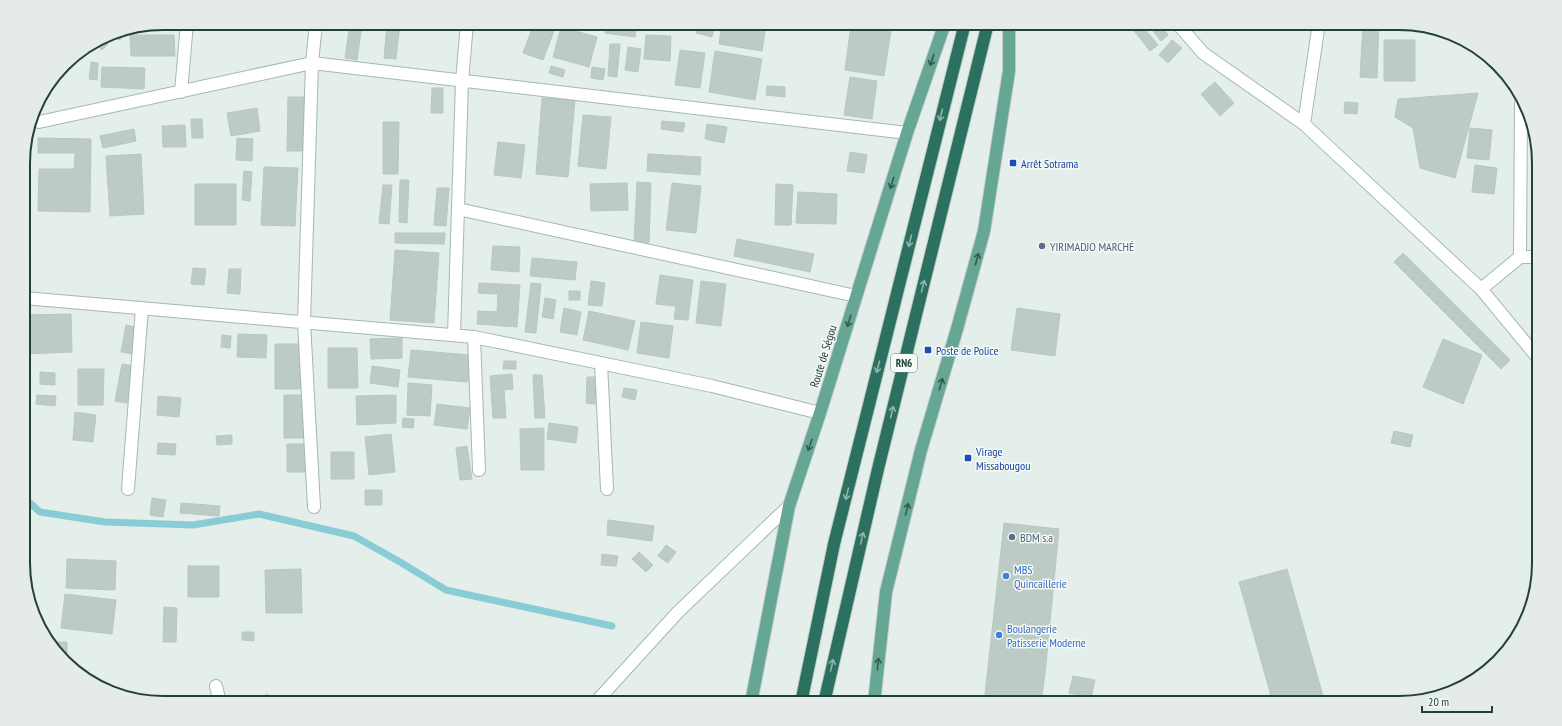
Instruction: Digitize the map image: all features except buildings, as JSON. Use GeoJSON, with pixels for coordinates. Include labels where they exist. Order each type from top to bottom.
{"type":"FeatureCollection","features":[{"type":"Feature","properties":{"kind":"highway","name":"RN6"},"geometry":{"type":"LineString","coordinates":[[802,696],[834,544],[962,30]]}},
{"type":"Feature","properties":{"kind":"highway","name":"RN6"},"geometry":{"type":"LineString","coordinates":[[826,696],[878,469],[986,30]]}},
{"type":"Feature","properties":{"kind":"main road","name":"Route de Ségou"},"geometry":{"type":"LineString","coordinates":[[752,696],[789,506],[820,413],[907,133],[942,30]]}},
{"type":"Feature","properties":{"kind":"main road"},"geometry":{"type":"LineString","coordinates":[[875,696],[886,592],[921,450],[984,231],[1009,71],[1009,30]]}},
{"type":"Feature","properties":{"kind":"street"},"geometry":{"type":"LineString","coordinates":[[181,92],[186,30]]}},
{"type":"Feature","properties":{"kind":"street"},"geometry":{"type":"LineString","coordinates":[[314,507],[304,322],[312,63],[315,30]]}},
{"type":"Feature","properties":{"kind":"street"},"geometry":{"type":"LineString","coordinates":[[454,335],[462,80],[466,30]]}},
{"type":"Feature","properties":{"kind":"street"},"geometry":{"type":"LineString","coordinates":[[1183,30],[1203,53],[1304,124],[1481,289],[1532,351]]}},
{"type":"Feature","properties":{"kind":"street"},"geometry":{"type":"LineString","coordinates":[[1304,124],[1318,30]]}},
{"type":"Feature","properties":{"kind":"street"},"geometry":{"type":"LineString","coordinates":[[39,122],[312,63],[907,133]]}},
{"type":"Feature","properties":{"kind":"street"},"geometry":{"type":"LineString","coordinates":[[1520,257],[1521,110]]}},
{"type":"Feature","properties":{"kind":"street"},"geometry":{"type":"LineString","coordinates":[[458,208],[856,296]]}},
{"type":"Feature","properties":{"kind":"street"},"geometry":{"type":"LineString","coordinates":[[1481,289],[1520,257],[1532,257]]}},
{"type":"Feature","properties":{"kind":"street"},"geometry":{"type":"LineString","coordinates":[[30,299],[474,337],[712,386],[820,413]]}},
{"type":"Feature","properties":{"kind":"street"},"geometry":{"type":"LineString","coordinates":[[128,489],[142,308]]}},
{"type":"Feature","properties":{"kind":"street"},"geometry":{"type":"LineString","coordinates":[[474,337],[479,470]]}},
{"type":"Feature","properties":{"kind":"street"},"geometry":{"type":"LineString","coordinates":[[601,363],[607,489]]}},
{"type":"Feature","properties":{"kind":"street"},"geometry":{"type":"LineString","coordinates":[[601,696],[678,612],[789,506]]}},
{"type":"Feature","properties":{"kind":"street"},"geometry":{"type":"LineString","coordinates":[[216,686],[218,696]]}},
{"type":"Feature","properties":{"kind":"waterway"},"geometry":{"type":"LineString","coordinates":[[30,503],[40,512],[105,522],[193,525],[259,514],[354,536],[446,590],[612,626]]}},
{"type":"Feature","properties":{"kind":"place","name":"Arrêt Sotrama"},"geometry":{"type":"Point","coordinates":[1013,163]}},
{"type":"Feature","properties":{"kind":"place","name":"YIRIMADJO MARCHÉ"},"geometry":{"type":"Point","coordinates":[1042,246]}},
{"type":"Feature","properties":{"kind":"place","name":"Poste de Police"},"geometry":{"type":"Point","coordinates":[928,350]}},
{"type":"Feature","properties":{"kind":"place","name":"Virage Missabougou"},"geometry":{"type":"Point","coordinates":[968,458]}},
{"type":"Feature","properties":{"kind":"place","name":"BDM s.a"},"geometry":{"type":"Point","coordinates":[1012,537]}},
{"type":"Feature","properties":{"kind":"place","name":"MBS Quincaillerie"},"geometry":{"type":"Point","coordinates":[1006,576]}},
{"type":"Feature","properties":{"kind":"place","name":"Boulangerie Patisserie Moderne"},"geometry":{"type":"Point","coordinates":[999,635]}}]}
